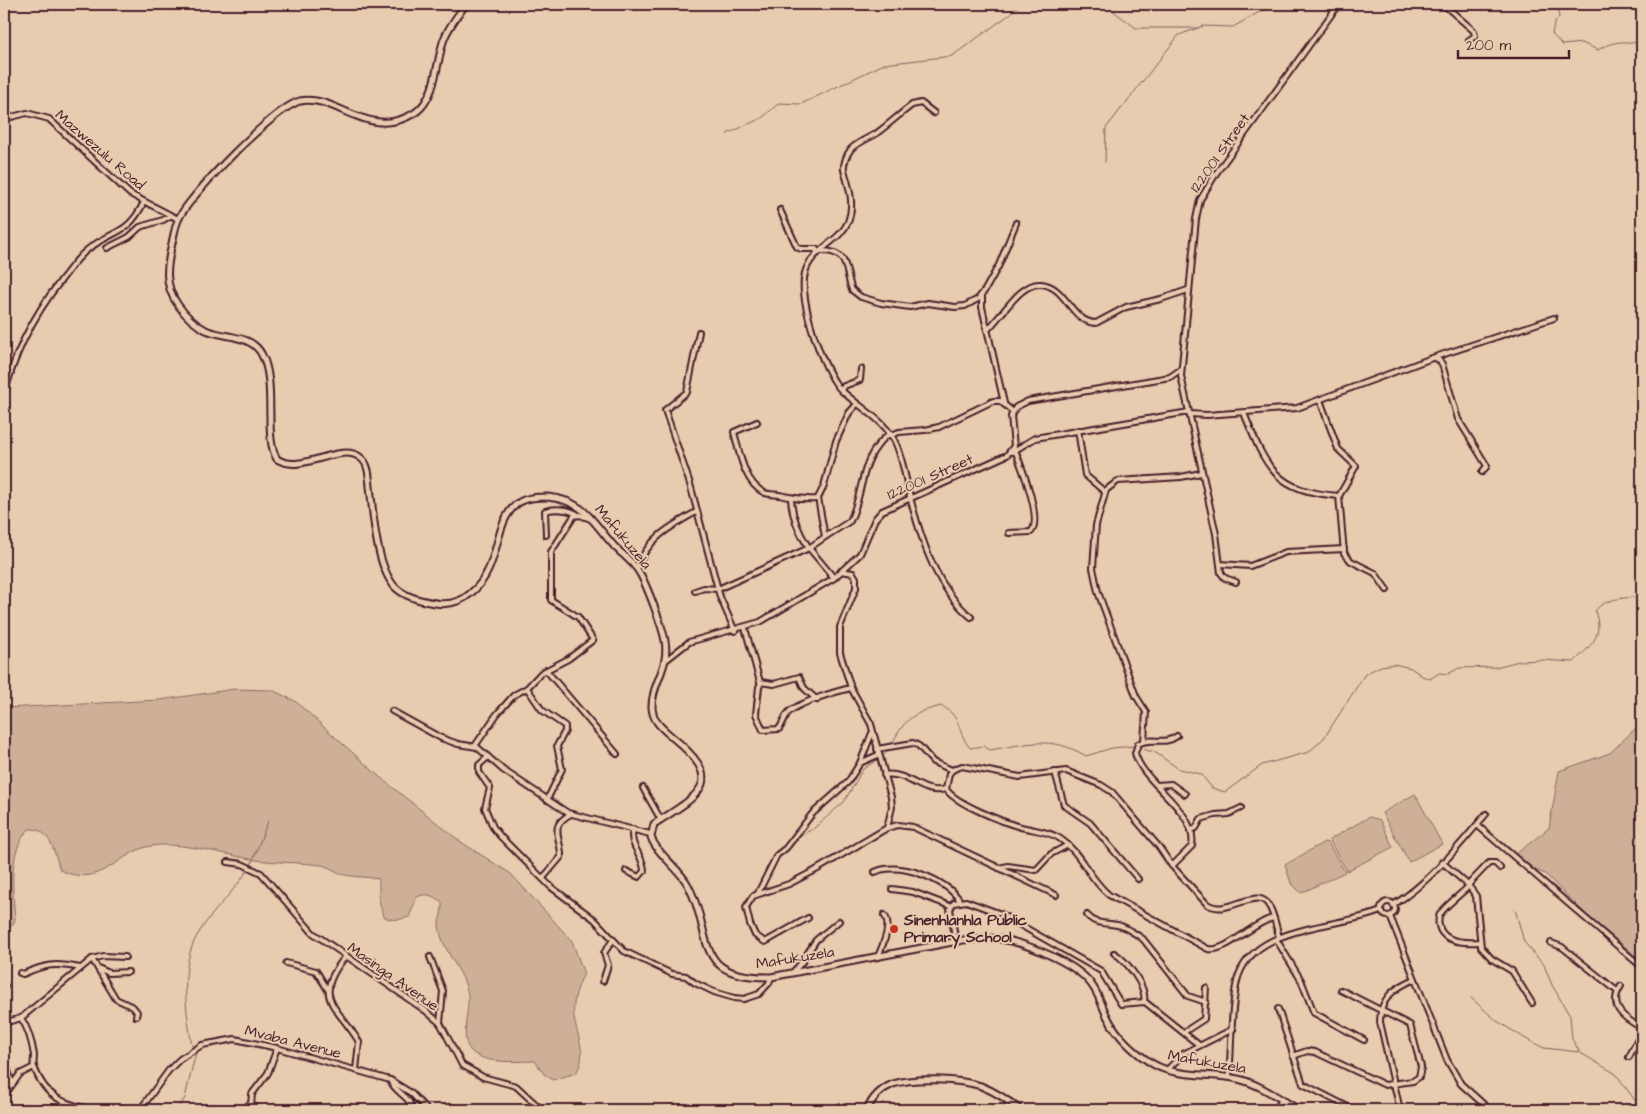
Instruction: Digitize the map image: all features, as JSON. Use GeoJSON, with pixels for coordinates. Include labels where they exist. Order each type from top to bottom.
{"type":"FeatureCollection","features":[{"type":"Feature","properties":{"kind":"main road"},"geometry":{"type":"LineString","coordinates":[[178,219],[193,199],[246,142],[266,122],[292,104],[305,100],[318,101],[366,120],[377,122],[400,119],[416,112],[430,92],[447,33],[466,4]]}},
{"type":"Feature","properties":{"kind":"main road","name":"Mafukuzela"},"geometry":{"type":"LineString","coordinates":[[178,219],[166,269],[167,281],[172,296],[188,316],[201,328],[215,334],[244,339],[260,350],[268,375],[272,444],[277,458],[289,464],[345,454],[355,455],[363,459],[367,467],[373,515],[386,570],[395,586],[402,592],[435,603],[452,603],[466,598],[476,590],[490,571],[506,520],[513,508],[525,499],[542,497],[565,501],[581,508],[637,568],[664,635],[666,660],[652,702],[654,717],[662,728],[697,761],[702,768],[705,780],[703,787],[692,798],[654,824],[650,834],[655,844],[688,884],[706,946],[714,959],[723,968],[736,975],[771,977],[956,942],[976,939],[1006,940],[1031,948],[1073,968],[1092,984],[1113,1027],[1147,1060],[1167,1070],[1229,1077],[1253,1083],[1299,1110]]}},
{"type":"Feature","properties":{"kind":"main road"},"geometry":{"type":"LineString","coordinates":[[867,1110],[874,1097],[893,1084],[951,1081],[972,1083],[992,1090],[1020,1110]]}},
{"type":"Feature","properties":{"kind":"street","name":"122001 Street"},"geometry":{"type":"LineString","coordinates":[[1236,582],[1225,578],[1220,564],[1180,370],[1194,235],[1200,200],[1339,4]]}},
{"type":"Feature","properties":{"kind":"street"},"geometry":{"type":"LineString","coordinates":[[1443,4],[1474,31],[1476,36],[1469,40]]}},
{"type":"Feature","properties":{"kind":"street"},"geometry":{"type":"LineString","coordinates":[[934,113],[921,103],[912,104],[878,132],[853,147],[844,165],[850,190],[851,214],[842,232],[818,252],[805,272],[804,290],[822,361],[827,372],[842,390],[891,434],[908,482],[910,499],[942,584],[957,604],[971,616]]}},
{"type":"Feature","properties":{"kind":"street","name":"Mazwezulu Road"},"geometry":{"type":"LineString","coordinates":[[4,119],[28,113],[49,119],[119,185],[144,202],[178,219]]}},
{"type":"Feature","properties":{"kind":"street"},"geometry":{"type":"LineString","coordinates":[[4,398],[16,354],[38,313],[50,296],[83,253],[131,224],[144,202]]}},
{"type":"Feature","properties":{"kind":"street"},"geometry":{"type":"LineString","coordinates":[[780,210],[797,246],[801,249],[816,249],[818,252],[832,252],[840,256],[847,267],[852,290],[869,300],[908,307],[928,303],[961,307],[982,296]]}},
{"type":"Feature","properties":{"kind":"street"},"geometry":{"type":"LineString","coordinates":[[107,248],[128,237],[140,227],[170,216]]}},
{"type":"Feature","properties":{"kind":"street"},"geometry":{"type":"LineString","coordinates":[[1004,403],[982,307],[982,296],[999,266],[1016,223]]}},
{"type":"Feature","properties":{"kind":"street"},"geometry":{"type":"LineString","coordinates":[[987,330],[998,320],[1022,291],[1034,284],[1046,285],[1057,290],[1074,312],[1092,323],[1100,322],[1126,307],[1161,300],[1188,290]]}},
{"type":"Feature","properties":{"kind":"street","name":"122001 Street"},"geometry":{"type":"LineString","coordinates":[[666,660],[689,642],[735,631],[764,620],[834,578],[865,547],[878,515],[1010,453],[1035,438],[1189,413],[1244,413],[1292,409],[1432,358],[1554,318]]}},
{"type":"Feature","properties":{"kind":"street"},"geometry":{"type":"LineString","coordinates":[[699,332],[687,392],[665,410],[688,476],[696,512],[718,588],[735,631]]}},
{"type":"Feature","properties":{"kind":"street"},"geometry":{"type":"LineString","coordinates":[[1432,358],[1438,359],[1442,364],[1458,419],[1487,466],[1482,472]]}},
{"type":"Feature","properties":{"kind":"street"},"geometry":{"type":"LineString","coordinates":[[842,390],[844,386],[860,380],[861,369]]}},
{"type":"Feature","properties":{"kind":"street"},"geometry":{"type":"LineString","coordinates":[[1010,453],[1014,441],[1011,419],[1012,411],[1020,404],[1028,401],[1167,378],[1180,370]]}},
{"type":"Feature","properties":{"kind":"street"},"geometry":{"type":"LineString","coordinates":[[695,591],[704,588],[718,588],[809,548],[850,521],[868,458],[876,445],[891,434],[929,430],[998,400],[1012,411]]}},
{"type":"Feature","properties":{"kind":"street"},"geometry":{"type":"LineString","coordinates":[[1320,400],[1338,450],[1356,466],[1339,496],[1344,553],[1351,561],[1375,573],[1387,590]]}},
{"type":"Feature","properties":{"kind":"street"},"geometry":{"type":"LineString","coordinates":[[826,537],[818,499],[824,486],[836,441],[850,413],[857,404]]}},
{"type":"Feature","properties":{"kind":"street"},"geometry":{"type":"LineString","coordinates":[[1244,413],[1265,460],[1277,476],[1302,490],[1339,496]]}},
{"type":"Feature","properties":{"kind":"street"},"geometry":{"type":"LineString","coordinates":[[757,422],[734,432],[746,472],[763,492],[792,499],[818,499]]}},
{"type":"Feature","properties":{"kind":"street"},"geometry":{"type":"LineString","coordinates":[[1078,430],[1085,475],[1106,492]]}},
{"type":"Feature","properties":{"kind":"street"},"geometry":{"type":"LineString","coordinates":[[1009,533],[1031,532],[1035,524],[1032,502],[1016,450]]}},
{"type":"Feature","properties":{"kind":"street"},"geometry":{"type":"LineString","coordinates":[[1144,741],[1146,712],[1136,696],[1098,592],[1093,568],[1096,525],[1106,492],[1118,480],[1181,477],[1201,473]]}},
{"type":"Feature","properties":{"kind":"street"},"geometry":{"type":"LineString","coordinates":[[792,499],[796,524],[809,548],[834,578]]}},
{"type":"Feature","properties":{"kind":"street"},"geometry":{"type":"LineString","coordinates":[[546,535],[545,511],[571,511],[593,520]]}},
{"type":"Feature","properties":{"kind":"street"},"geometry":{"type":"LineString","coordinates":[[637,568],[652,541],[665,530],[696,512]]}},
{"type":"Feature","properties":{"kind":"street"},"geometry":{"type":"LineString","coordinates":[[475,746],[507,703],[546,670],[568,659],[593,640],[578,617],[551,600],[550,597],[551,552],[577,514]]}},
{"type":"Feature","properties":{"kind":"street"},"geometry":{"type":"LineString","coordinates":[[1220,564],[1250,566],[1286,552],[1344,549]]}},
{"type":"Feature","properties":{"kind":"street"},"geometry":{"type":"LineString","coordinates":[[841,571],[853,573],[856,578],[856,588],[843,617],[839,636],[840,653],[851,688],[868,719],[892,803],[887,828]]}},
{"type":"Feature","properties":{"kind":"street"},"geometry":{"type":"LineString","coordinates":[[4,623],[4,634]]}},
{"type":"Feature","properties":{"kind":"street"},"geometry":{"type":"LineString","coordinates":[[745,628],[762,683],[759,688],[756,714],[763,730],[779,729],[787,714],[795,707],[817,700],[832,692],[851,688]]}},
{"type":"Feature","properties":{"kind":"street"},"geometry":{"type":"LineString","coordinates":[[546,670],[617,754]]}},
{"type":"Feature","properties":{"kind":"street"},"geometry":{"type":"LineString","coordinates":[[762,683],[780,683],[799,677],[804,688],[817,700]]}},
{"type":"Feature","properties":{"kind":"street"},"geometry":{"type":"LineString","coordinates":[[527,688],[542,710],[563,722],[565,726],[565,731],[557,746],[562,765],[561,774],[546,800]]}},
{"type":"Feature","properties":{"kind":"street"},"geometry":{"type":"LineString","coordinates":[[392,711],[441,738],[458,744],[475,746],[546,800],[571,814],[650,834]]}},
{"type":"Feature","properties":{"kind":"street"},"geometry":{"type":"LineString","coordinates":[[808,918],[770,940],[761,941],[752,931],[746,907],[749,901],[758,893],[777,854],[786,848],[812,814],[842,790],[860,764],[872,732]]}},
{"type":"Feature","properties":{"kind":"street"},"geometry":{"type":"LineString","coordinates":[[1172,866],[1192,846],[1190,831],[1182,814],[1137,759],[1136,747],[1144,741],[1166,742],[1177,736]]}},
{"type":"Feature","properties":{"kind":"street"},"geometry":{"type":"LineString","coordinates":[[877,749],[912,743],[919,746],[933,762],[952,770]]}},
{"type":"Feature","properties":{"kind":"street"},"geometry":{"type":"LineString","coordinates":[[860,764],[878,755]]}},
{"type":"Feature","properties":{"kind":"street"},"geometry":{"type":"LineString","coordinates":[[488,757],[478,769],[490,788],[485,808],[493,827],[551,887],[594,919],[620,948],[672,974],[686,976],[695,983],[722,996],[744,999],[752,997],[765,989],[771,977]]}},
{"type":"Feature","properties":{"kind":"street"},"geometry":{"type":"LineString","coordinates":[[946,789],[947,779],[952,770],[962,766],[1020,777],[1055,772],[1072,773],[1108,788],[1159,847],[1172,866],[1211,906],[1225,908],[1246,900],[1263,900],[1268,905],[1278,938],[1301,980],[1314,1013],[1364,1040]]}},
{"type":"Feature","properties":{"kind":"street"},"geometry":{"type":"LineString","coordinates":[[1055,772],[1064,804],[1090,823],[1138,879]]}},
{"type":"Feature","properties":{"kind":"street"},"geometry":{"type":"LineString","coordinates":[[884,775],[900,774],[931,791],[946,789],[959,800],[1005,821],[1054,836],[1068,845],[1102,890],[1208,949],[1217,949],[1256,924],[1272,918]]}},
{"type":"Feature","properties":{"kind":"street"},"geometry":{"type":"LineString","coordinates":[[1157,785],[1173,785],[1185,794]]}},
{"type":"Feature","properties":{"kind":"street"},"geometry":{"type":"LineString","coordinates":[[643,788],[661,820]]}},
{"type":"Feature","properties":{"kind":"street"},"geometry":{"type":"LineString","coordinates":[[1190,831],[1196,828],[1201,819],[1215,814],[1229,814],[1240,808]]}},
{"type":"Feature","properties":{"kind":"street"},"geometry":{"type":"LineString","coordinates":[[543,878],[561,856],[556,834],[564,818],[571,814]]}},
{"type":"Feature","properties":{"kind":"street"},"geometry":{"type":"LineString","coordinates":[[1381,911],[1384,903],[1394,905],[1407,897],[1486,814]]}},
{"type":"Feature","properties":{"kind":"street"},"geometry":{"type":"LineString","coordinates":[[758,893],[798,880],[887,828],[905,825],[913,827],[1056,895]]}},
{"type":"Feature","properties":{"kind":"street"},"geometry":{"type":"LineString","coordinates":[[1477,825],[1642,967]]}},
{"type":"Feature","properties":{"kind":"street"},"geometry":{"type":"LineString","coordinates":[[626,871],[638,877],[644,871],[643,862],[632,841],[633,829]]}},
{"type":"Feature","properties":{"kind":"street"},"geometry":{"type":"LineString","coordinates":[[999,868],[1008,866],[1036,870],[1051,854],[1068,845]]}},
{"type":"Feature","properties":{"kind":"street","name":"Masinga Avenue"},"geometry":{"type":"LineString","coordinates":[[228,862],[242,864],[262,873],[313,933],[415,1002],[440,1024],[462,1065],[483,1077],[516,1086],[542,1110]]}},
{"type":"Feature","properties":{"kind":"street"},"geometry":{"type":"LineString","coordinates":[[1442,862],[1469,886],[1476,899],[1481,947],[1492,959],[1512,971],[1532,1003]]}},
{"type":"Feature","properties":{"kind":"street"},"geometry":{"type":"LineString","coordinates":[[1480,942],[1462,942],[1445,936],[1440,930],[1438,921],[1440,914],[1469,886],[1489,863],[1495,863],[1500,868]]}},
{"type":"Feature","properties":{"kind":"street"},"geometry":{"type":"LineString","coordinates":[[875,872],[883,868],[905,869],[948,887],[960,901],[1001,914],[1101,971],[1121,1004],[1144,1001],[1199,1045]]}},
{"type":"Feature","properties":{"kind":"street"},"geometry":{"type":"LineString","coordinates":[[892,889],[913,892],[950,906],[960,901]]}},
{"type":"Feature","properties":{"kind":"street"},"geometry":{"type":"LineString","coordinates":[[1390,916],[1395,910],[1394,905]]}},
{"type":"Feature","properties":{"kind":"street"},"geometry":{"type":"LineString","coordinates":[[950,906],[956,942]]}},
{"type":"Feature","properties":{"kind":"street"},"geometry":{"type":"LineString","coordinates":[[1381,911],[1383,915],[1390,916]]}},
{"type":"Feature","properties":{"kind":"street"},"geometry":{"type":"LineString","coordinates":[[1229,1077],[1237,983],[1240,971],[1254,952],[1278,938],[1381,911]]}},
{"type":"Feature","properties":{"kind":"street"},"geometry":{"type":"LineString","coordinates":[[878,957],[887,927],[887,920],[884,915]]}},
{"type":"Feature","properties":{"kind":"street"},"geometry":{"type":"LineString","coordinates":[[1086,915],[1095,922],[1116,925],[1133,932],[1143,939],[1188,996],[1206,1002]]}},
{"type":"Feature","properties":{"kind":"street"},"geometry":{"type":"LineString","coordinates":[[1390,916],[1452,1070],[1470,1094],[1490,1110]]}},
{"type":"Feature","properties":{"kind":"street"},"geometry":{"type":"LineString","coordinates":[[793,972],[816,940],[839,921]]}},
{"type":"Feature","properties":{"kind":"street"},"geometry":{"type":"LineString","coordinates":[[603,981],[608,965],[604,953],[614,940]]}},
{"type":"Feature","properties":{"kind":"street"},"geometry":{"type":"LineString","coordinates":[[1551,943],[1562,947],[1617,991]]}},
{"type":"Feature","properties":{"kind":"street"},"geometry":{"type":"LineString","coordinates":[[1114,953],[1122,958],[1144,991],[1144,1001]]}},
{"type":"Feature","properties":{"kind":"street"},"geometry":{"type":"LineString","coordinates":[[4,1023],[21,1018],[92,959],[103,956],[125,957]]}},
{"type":"Feature","properties":{"kind":"street"},"geometry":{"type":"LineString","coordinates":[[328,990],[334,972],[346,956]]}},
{"type":"Feature","properties":{"kind":"street"},"geometry":{"type":"LineString","coordinates":[[430,957],[443,991],[440,1024]]}},
{"type":"Feature","properties":{"kind":"street"},"geometry":{"type":"LineString","coordinates":[[92,959],[116,999],[133,1007],[136,1016]]}},
{"type":"Feature","properties":{"kind":"street"},"geometry":{"type":"LineString","coordinates":[[286,963],[316,971],[328,990],[331,1004],[359,1042],[356,1070]]}},
{"type":"Feature","properties":{"kind":"street"},"geometry":{"type":"LineString","coordinates":[[20,973],[23,974],[39,966],[49,964],[80,968]]}},
{"type":"Feature","properties":{"kind":"street"},"geometry":{"type":"LineString","coordinates":[[96,967],[110,973],[128,972]]}},
{"type":"Feature","properties":{"kind":"street"},"geometry":{"type":"LineString","coordinates":[[1400,1110],[1380,1022],[1380,1009],[1384,1000],[1393,990],[1415,979]]}},
{"type":"Feature","properties":{"kind":"street"},"geometry":{"type":"LineString","coordinates":[[1620,986],[1617,991],[1616,1002],[1619,1013],[1642,1030],[1629,1057]]}},
{"type":"Feature","properties":{"kind":"street"},"geometry":{"type":"LineString","coordinates":[[1184,1032],[1201,1022],[1206,1002],[1206,988]]}},
{"type":"Feature","properties":{"kind":"street"},"geometry":{"type":"LineString","coordinates":[[1293,1056],[1315,1052],[1380,1083],[1394,1085],[1417,1079],[1421,1067],[1410,1025],[1341,990]]}},
{"type":"Feature","properties":{"kind":"street"},"geometry":{"type":"LineString","coordinates":[[1278,1009],[1303,1084],[1354,1110]]}},
{"type":"Feature","properties":{"kind":"street"},"geometry":{"type":"LineString","coordinates":[[21,1018],[31,1043],[34,1067],[50,1094],[78,1107],[94,1110]]}},
{"type":"Feature","properties":{"kind":"street"},"geometry":{"type":"LineString","coordinates":[[1167,1070],[1177,1057],[1233,1030]]}},
{"type":"Feature","properties":{"kind":"street","name":"Mvaba Avenue"},"geometry":{"type":"LineString","coordinates":[[140,1110],[175,1063],[202,1045],[235,1039],[276,1048],[390,1080],[411,1093],[428,1110]]}},
{"type":"Feature","properties":{"kind":"street"},"geometry":{"type":"LineString","coordinates":[[241,1110],[250,1104],[252,1094],[270,1069],[276,1048]]}},
{"type":"Feature","properties":{"kind":"street"},"geometry":{"type":"LineString","coordinates":[[4,1065],[7,1068],[12,1083]]}},
{"type":"Feature","properties":{"kind":"street"},"geometry":{"type":"LineString","coordinates":[[4,1096],[12,1083],[26,1069],[34,1067]]}},
{"type":"Feature","properties":{"kind":"street"},"geometry":{"type":"LineString","coordinates":[[390,1080],[393,1086],[410,1103],[412,1110]]}},
{"type":"Feature","properties":{"kind":"street"},"geometry":{"type":"LineString","coordinates":[[1275,1110],[1282,1100]]}},
{"type":"Feature","properties":{"kind":"street"},"geometry":{"type":"LineString","coordinates":[[250,1104],[259,1110]]}},
{"type":"Feature","properties":{"kind":"street"},"geometry":{"type":"LineString","coordinates":[[73,1110],[78,1107]]}},
{"type":"Feature","properties":{"kind":"shaded area"},"geometry":{"type":"Polygon","coordinates":[[[235,689],[272,690],[295,701],[382,779],[461,842],[511,874],[572,941],[584,974],[574,1004],[574,1017],[582,1054],[576,1073],[553,1080],[544,1074],[535,1061],[511,1062],[493,1060],[484,1058],[471,1051],[465,1032],[468,1001],[466,986],[440,934],[439,924],[442,902],[430,895],[417,897],[409,917],[396,920],[386,918],[383,916],[379,900],[379,879],[345,875],[321,865],[256,860],[175,845],[151,846],[140,849],[98,873],[74,875],[60,870],[54,849],[47,837],[42,832],[29,829],[22,838],[14,860],[15,919],[13,924],[4,933],[4,708],[160,700],[235,689]]]}},
{"type":"Feature","properties":{"kind":"shaded area"},"geometry":{"type":"Polygon","coordinates":[[[1642,722],[1642,961],[1590,918],[1545,874],[1527,866],[1516,854],[1549,828],[1559,771],[1610,753],[1642,722]]]}},
{"type":"Feature","properties":{"kind":"shaded area"},"geometry":{"type":"Polygon","coordinates":[[[1415,794],[1442,844],[1409,862],[1382,813],[1415,794]]]}},
{"type":"Feature","properties":{"kind":"shaded area"},"geometry":{"type":"Polygon","coordinates":[[[1369,817],[1380,820],[1393,847],[1347,871],[1329,840],[1369,817]]]}},
{"type":"Feature","properties":{"kind":"shaded area"},"geometry":{"type":"Polygon","coordinates":[[[1324,842],[1328,843],[1345,872],[1301,893],[1291,883],[1285,865],[1324,842]]]}},
{"type":"Feature","properties":{"kind":"waterway"},"geometry":{"type":"LineString","coordinates":[[727,134],[762,118],[779,103],[801,104],[884,64],[952,56],[1009,15],[1020,4]]}},
{"type":"Feature","properties":{"kind":"waterway"},"geometry":{"type":"LineString","coordinates":[[1104,4],[1136,28],[1198,28]]}},
{"type":"Feature","properties":{"kind":"waterway"},"geometry":{"type":"LineString","coordinates":[[1105,162],[1106,128],[1179,35],[1203,26],[1233,27],[1274,4]]}},
{"type":"Feature","properties":{"kind":"waterway"},"geometry":{"type":"LineString","coordinates":[[1557,4],[1559,17],[1554,24],[1552,34],[1562,45],[1582,43],[1598,50],[1609,44],[1620,42],[1642,44]]}},
{"type":"Feature","properties":{"kind":"waterway"},"geometry":{"type":"LineString","coordinates":[[1139,746],[1148,751],[1153,751],[1179,769],[1201,774],[1212,788],[1225,792],[1262,765],[1309,752],[1324,738],[1365,674],[1381,666],[1394,664],[1411,668],[1430,679],[1439,673],[1448,674],[1459,668],[1496,667],[1519,661],[1574,662],[1586,651],[1597,634],[1598,628],[1595,611],[1600,606],[1617,599],[1642,597]]}},
{"type":"Feature","properties":{"kind":"waterway"},"geometry":{"type":"LineString","coordinates":[[892,744],[901,728],[911,718],[924,711],[942,706],[953,715],[970,748],[984,746],[990,750],[1027,744],[1050,743],[1073,749],[1086,756],[1112,748],[1134,746]]}},
{"type":"Feature","properties":{"kind":"waterway"},"geometry":{"type":"LineString","coordinates":[[881,758],[890,748]]}},
{"type":"Feature","properties":{"kind":"waterway"},"geometry":{"type":"LineString","coordinates":[[813,829],[844,802],[863,769],[877,760]]}},
{"type":"Feature","properties":{"kind":"waterway"},"geometry":{"type":"LineString","coordinates":[[251,865],[268,821]]}},
{"type":"Feature","properties":{"kind":"waterway"},"geometry":{"type":"LineString","coordinates":[[791,848],[801,835],[811,830]]}},
{"type":"Feature","properties":{"kind":"waterway"},"geometry":{"type":"LineString","coordinates":[[192,1046],[186,1004],[186,974],[192,946],[198,934],[247,871]]}},
{"type":"Feature","properties":{"kind":"waterway"},"geometry":{"type":"LineString","coordinates":[[1515,909],[1524,942],[1544,965],[1552,985],[1570,1016],[1572,1039],[1579,1051]]}},
{"type":"Feature","properties":{"kind":"waterway"},"geometry":{"type":"LineString","coordinates":[[1471,998],[1497,1021],[1526,1039],[1544,1048],[1579,1052],[1616,1074],[1639,1106],[1642,1107]]}},
{"type":"Feature","properties":{"kind":"waterway"},"geometry":{"type":"LineString","coordinates":[[177,1110],[185,1098],[196,1052]]}},
{"type":"Feature","properties":{"kind":"place","name":"Sinenhlanhla Public Primary School"},"geometry":{"type":"Point","coordinates":[894,929]}}]}
